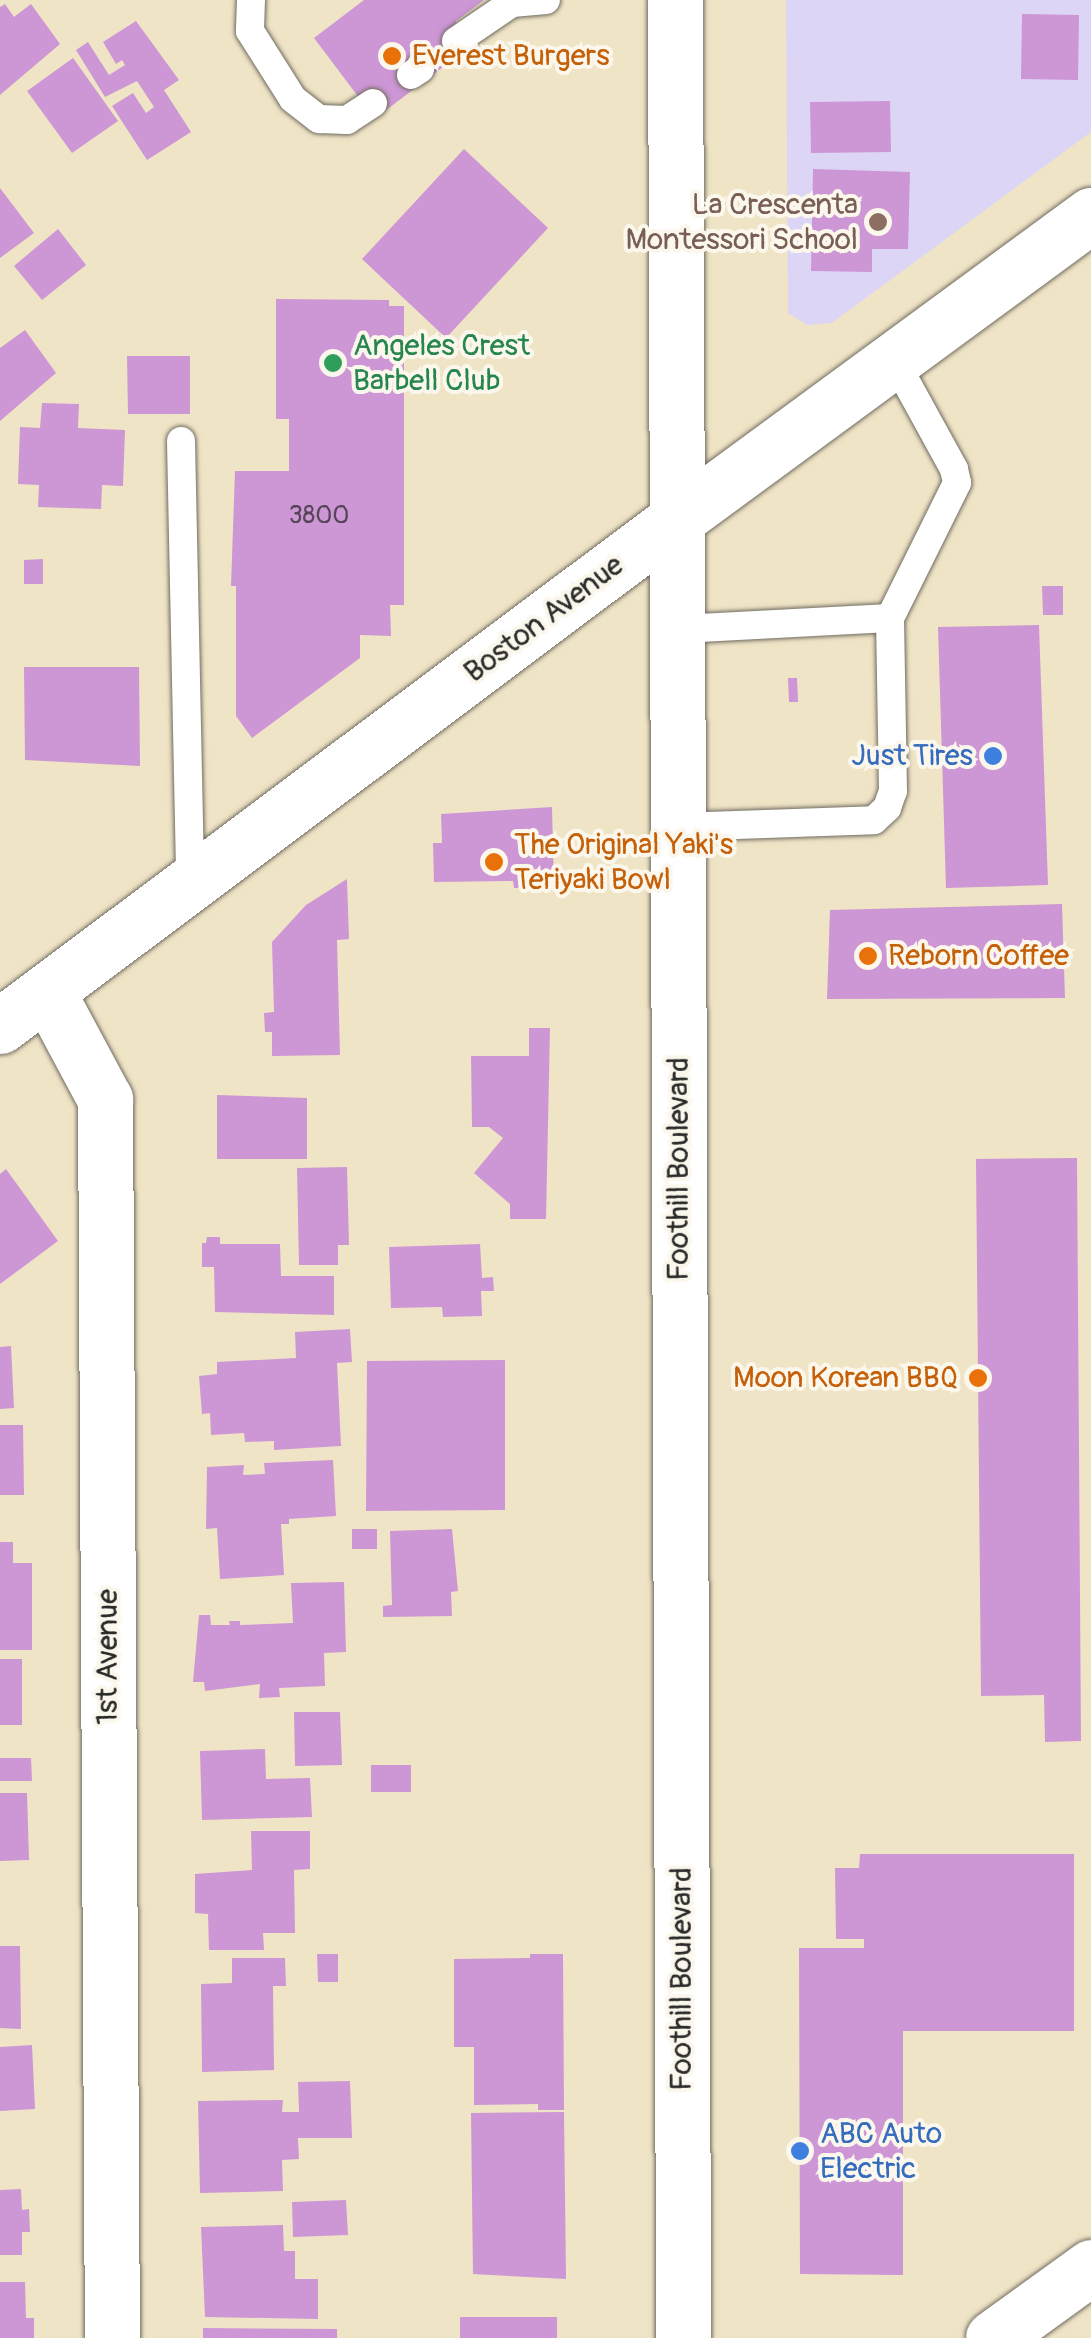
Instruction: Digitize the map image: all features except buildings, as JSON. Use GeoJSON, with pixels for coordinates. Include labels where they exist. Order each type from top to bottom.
{"type":"FeatureCollection","features":[{"type":"Feature","properties":{"kind":"street","name":"Foothill Boulevard"},"geometry":{"type":"LineString","coordinates":[[675,0],[680,629],[682,2338]]}},
{"type":"Feature","properties":{"kind":"street","name":"Boston Avenue"},"geometry":{"type":"LineString","coordinates":[[0,1026],[677,519],[1091,215]]}},
{"type":"Feature","properties":{"kind":"street","name":"1st Avenue"},"geometry":{"type":"LineString","coordinates":[[46,990],[105,1100],[112,2338]]}},
{"type":"Feature","properties":{"kind":"street"},"geometry":{"type":"LineString","coordinates":[[994,2338],[1091,2267]]}},
{"type":"Feature","properties":{"kind":"lane"},"geometry":{"type":"LineString","coordinates":[[251,0],[250,31],[293,99],[319,119],[348,120],[373,104]]}},
{"type":"Feature","properties":{"kind":"lane"},"geometry":{"type":"LineString","coordinates":[[456,41],[512,4],[546,0]]}},
{"type":"Feature","properties":{"kind":"lane"},"geometry":{"type":"LineString","coordinates":[[678,827],[874,820],[887,808],[894,791],[890,618],[957,483],[954,469],[894,360]]}},
{"type":"Feature","properties":{"kind":"lane"},"geometry":{"type":"LineString","coordinates":[[181,441],[190,883]]}},
{"type":"Feature","properties":{"kind":"lane"},"geometry":{"type":"LineString","coordinates":[[680,629],[890,618]]}},
{"type":"Feature","properties":{"kind":"shaded area","name":"La Crescenta Montessori School"},"geometry":{"type":"Polygon","coordinates":[[[786,0],[1091,0],[1091,132],[832,323],[807,325],[788,313],[786,0]]]}},
{"type":"Feature","properties":{"kind":"place","name":"Everest Burgers"},"geometry":{"type":"Point","coordinates":[392,56]}},
{"type":"Feature","properties":{"kind":"place","name":"La Crescenta Montessori School"},"geometry":{"type":"Point","coordinates":[878,222]}},
{"type":"Feature","properties":{"kind":"place","name":"Angeles Crest Barbell Club"},"geometry":{"type":"Point","coordinates":[333,363]}},
{"type":"Feature","properties":{"kind":"place","name":"Just Tires"},"geometry":{"type":"Point","coordinates":[993,756]}},
{"type":"Feature","properties":{"kind":"place","name":"The Original Yaki's Teriyaki Bowl"},"geometry":{"type":"Point","coordinates":[494,862]}},
{"type":"Feature","properties":{"kind":"place","name":"Reborn Coffee"},"geometry":{"type":"Point","coordinates":[868,956]}},
{"type":"Feature","properties":{"kind":"place","name":"Moon Korean BBQ"},"geometry":{"type":"Point","coordinates":[978,1378]}},
{"type":"Feature","properties":{"kind":"place","name":"ABC Auto Electric"},"geometry":{"type":"Point","coordinates":[800,2151]}}]}
